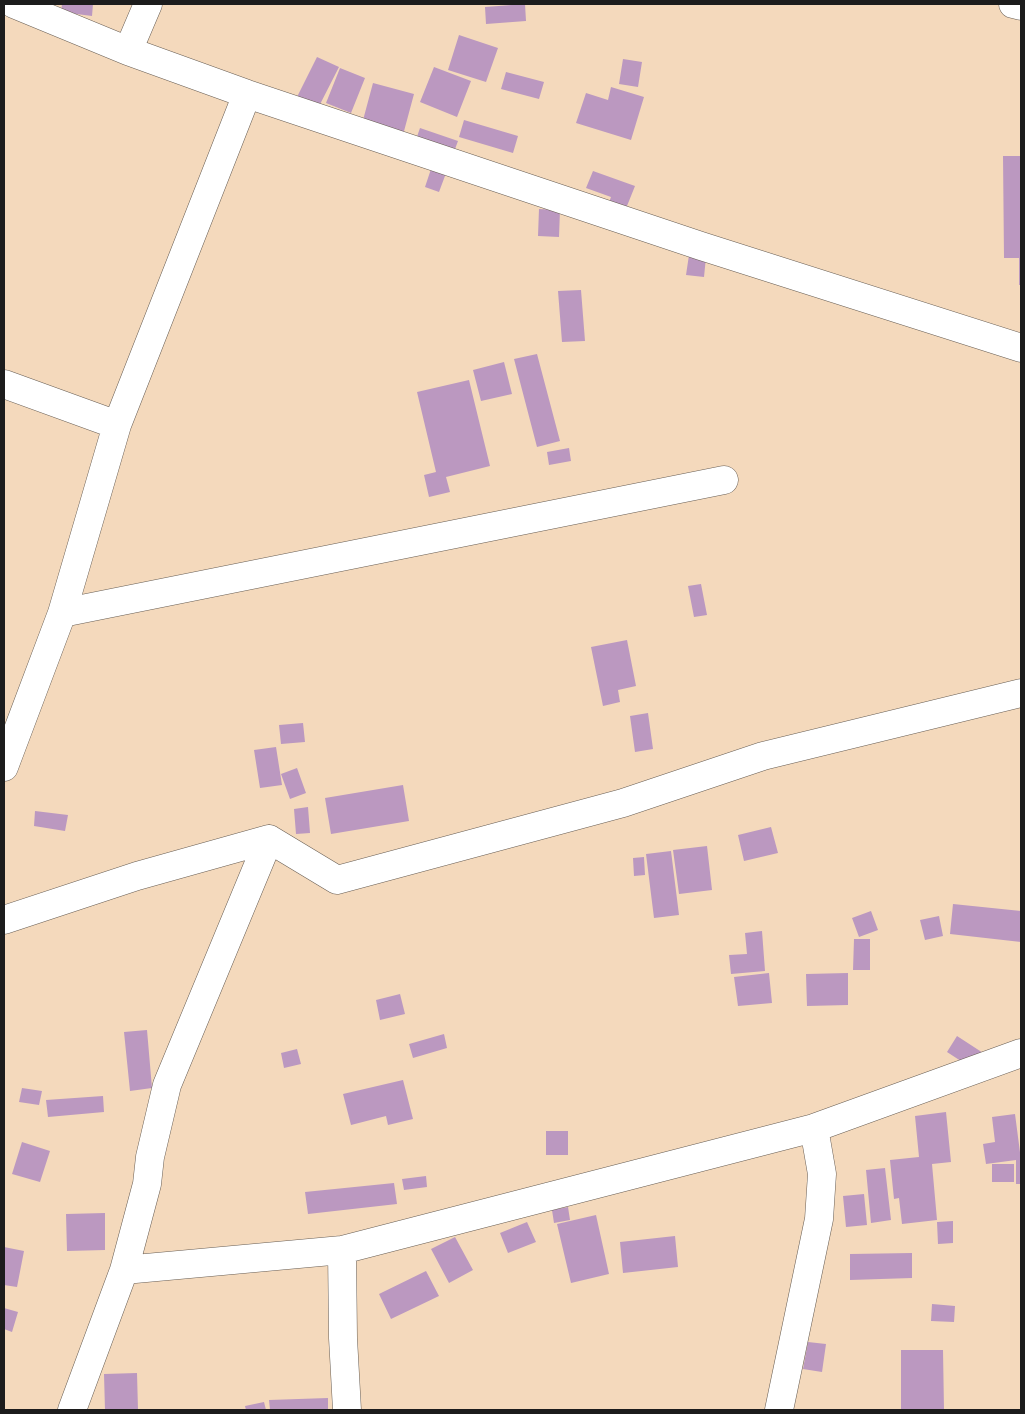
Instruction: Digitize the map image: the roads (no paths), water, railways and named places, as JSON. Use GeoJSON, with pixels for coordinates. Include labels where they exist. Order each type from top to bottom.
{"type":"FeatureCollection","features":[{"type":"Feature","properties":{"kind":"street"},"geometry":{"type":"LineString","coordinates":[[14,4],[128,51],[247,94],[700,246],[1021,348]]}},
{"type":"Feature","properties":{"kind":"street"},"geometry":{"type":"LineString","coordinates":[[128,51],[148,4]]}},
{"type":"Feature","properties":{"kind":"street"},"geometry":{"type":"LineString","coordinates":[[1013,4],[1021,6]]}},
{"type":"Feature","properties":{"kind":"street"},"geometry":{"type":"LineString","coordinates":[[4,767],[62,613],[117,425],[247,94]]}},
{"type":"Feature","properties":{"kind":"street"},"geometry":{"type":"LineString","coordinates":[[4,384],[117,425]]}},
{"type":"Feature","properties":{"kind":"street"},"geometry":{"type":"LineString","coordinates":[[62,613],[724,480]]}},
{"type":"Feature","properties":{"kind":"street"},"geometry":{"type":"LineString","coordinates":[[4,920],[137,876],[269,839],[337,880],[623,803],[763,756],[1021,693]]}},
{"type":"Feature","properties":{"kind":"street"},"geometry":{"type":"LineString","coordinates":[[72,1410],[124,1270],[147,1184],[150,1157],[167,1085],[269,839]]}},
{"type":"Feature","properties":{"kind":"street"},"geometry":{"type":"LineString","coordinates":[[124,1270],[342,1250],[814,1128],[1021,1053]]}},
{"type":"Feature","properties":{"kind":"street"},"geometry":{"type":"LineString","coordinates":[[779,1410],[819,1219],[822,1174],[814,1128]]}},
{"type":"Feature","properties":{"kind":"street"},"geometry":{"type":"LineString","coordinates":[[342,1250],[343,1338],[347,1410]]}}]}
